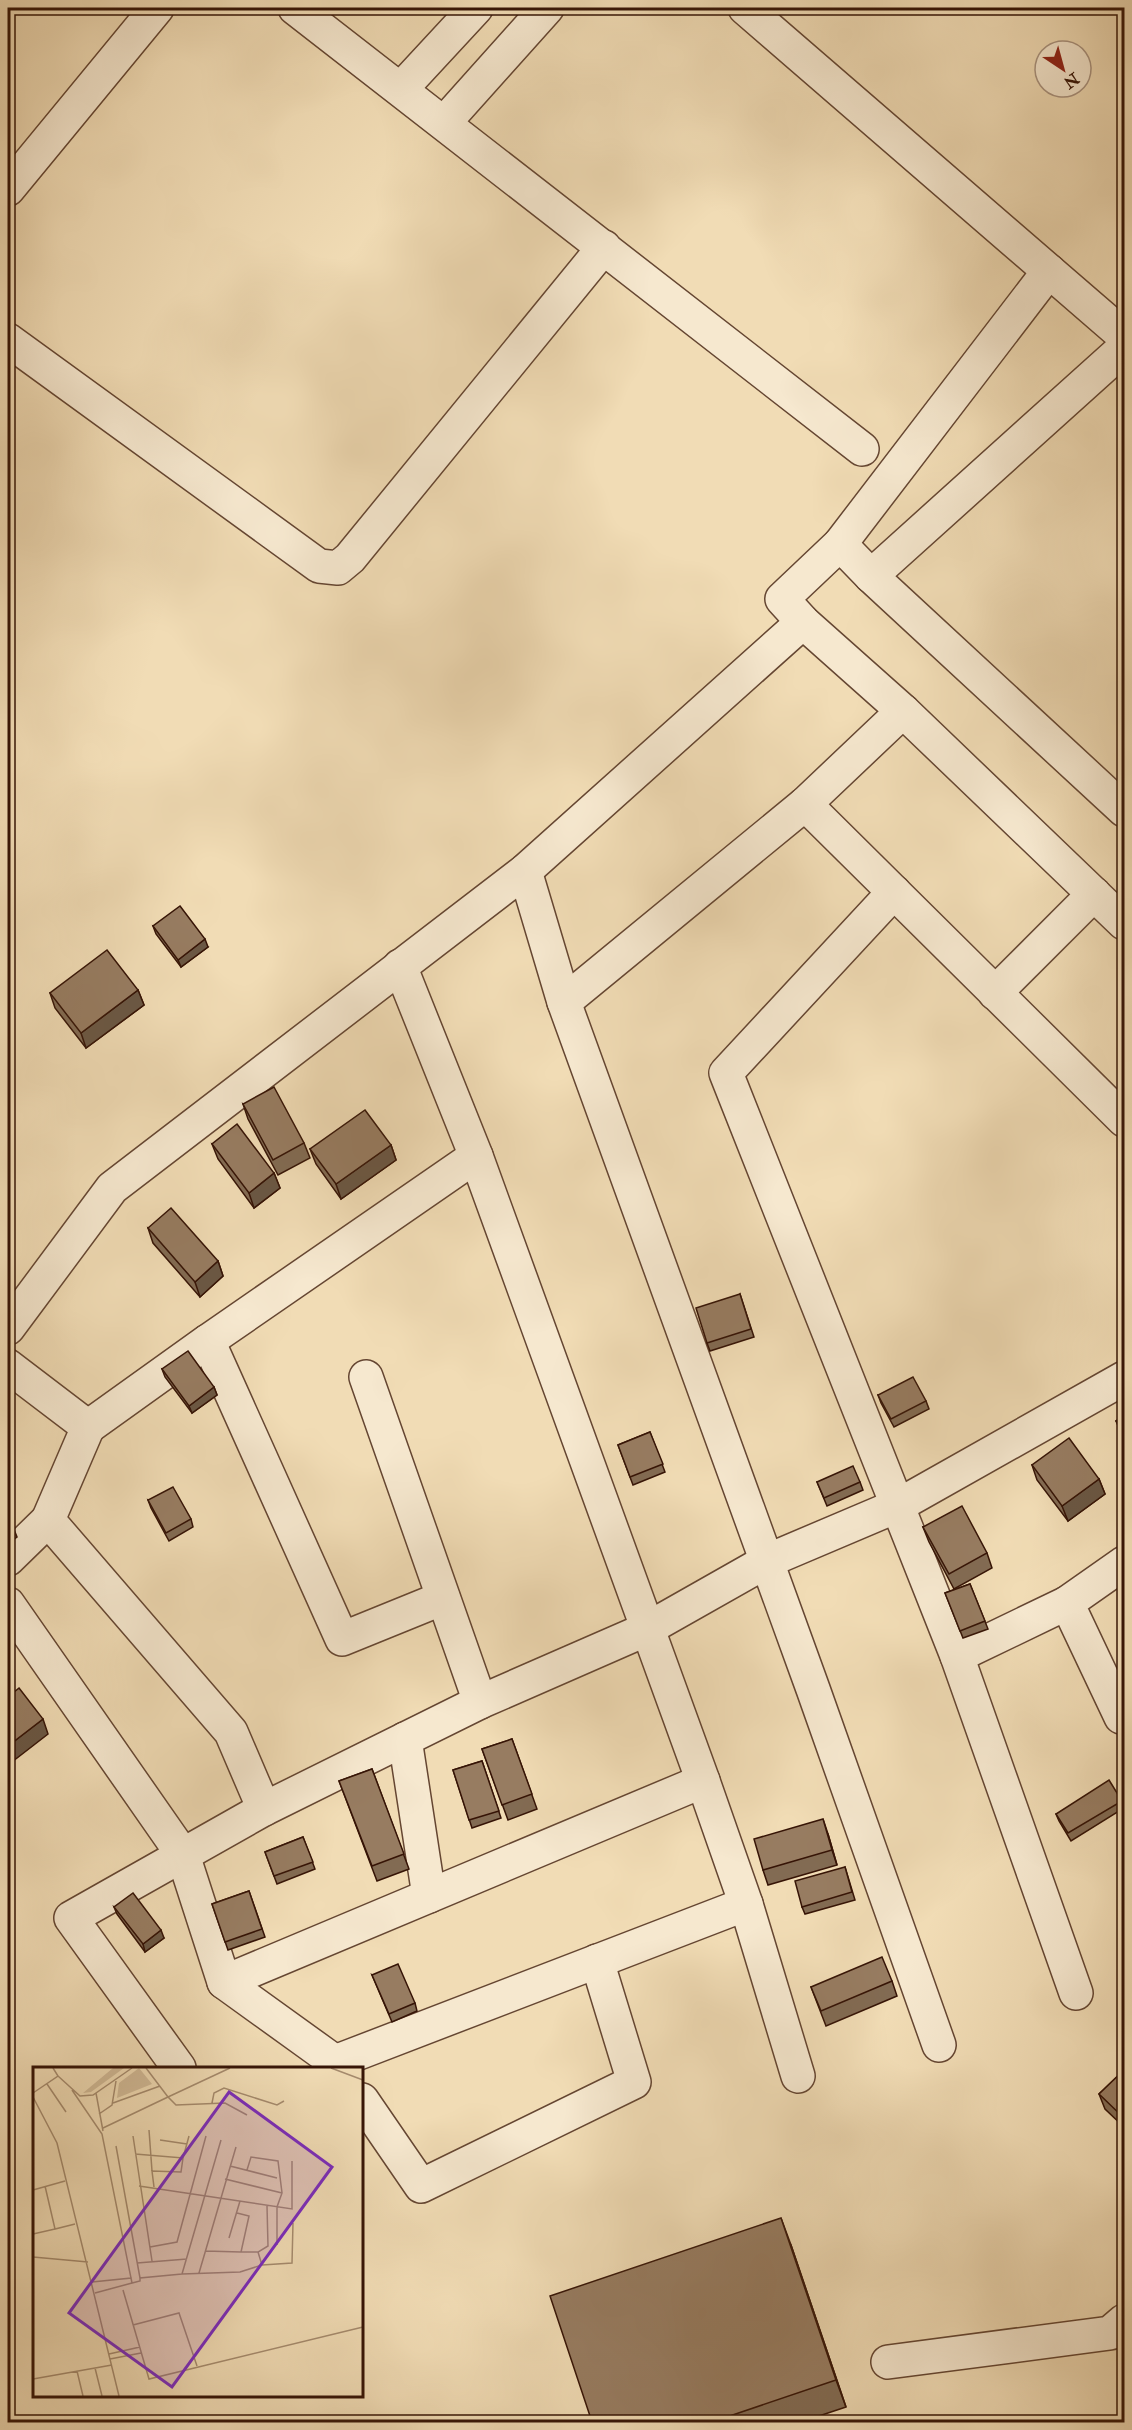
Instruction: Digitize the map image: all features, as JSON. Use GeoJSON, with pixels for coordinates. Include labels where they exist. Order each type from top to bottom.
{"type":"FeatureCollection","features":[{"type":"Feature","properties":{"kind":"lane"},"geometry":{"type":"LineString","coordinates":[[8,189],[157,8]]}},
{"type":"Feature","properties":{"kind":"lane"},"geometry":{"type":"LineString","coordinates":[[295,8],[862,449]]}},
{"type":"Feature","properties":{"kind":"lane"},"geometry":{"type":"LineString","coordinates":[[401,89],[476,8]]}},
{"type":"Feature","properties":{"kind":"lane"},"geometry":{"type":"LineString","coordinates":[[444,123],[547,8]]}},
{"type":"Feature","properties":{"kind":"lane"},"geometry":{"type":"LineString","coordinates":[[745,8],[1125,336]]}},
{"type":"Feature","properties":{"kind":"lane"},"geometry":{"type":"LineString","coordinates":[[8,340],[320,566],[338,568],[350,558],[604,247]]}},
{"type":"Feature","properties":{"kind":"lane"},"geometry":{"type":"LineString","coordinates":[[1049,271],[840,544],[782,599],[803,622],[903,711],[1125,923]]}},
{"type":"Feature","properties":{"kind":"lane"},"geometry":{"type":"LineString","coordinates":[[871,576],[1125,348]]}},
{"type":"Feature","properties":{"kind":"lane"},"geometry":{"type":"LineString","coordinates":[[840,544],[871,576],[1125,810]]}},
{"type":"Feature","properties":{"kind":"lane"},"geometry":{"type":"LineString","coordinates":[[8,1328],[112,1188],[525,871],[803,622]]}},
{"type":"Feature","properties":{"kind":"lane"},"geometry":{"type":"LineString","coordinates":[[564,1002],[805,804],[903,711]]}},
{"type":"Feature","properties":{"kind":"lane"},"geometry":{"type":"LineString","coordinates":[[805,804],[1125,1120]]}},
{"type":"Feature","properties":{"kind":"lane"},"geometry":{"type":"LineString","coordinates":[[525,871],[564,1002],[939,2045]]}},
{"type":"Feature","properties":{"kind":"lane"},"geometry":{"type":"LineString","coordinates":[[894,892],[726,1073],[957,1656],[1076,1993]]}},
{"type":"Feature","properties":{"kind":"lane"},"geometry":{"type":"LineString","coordinates":[[995,993],[1094,894]]}},
{"type":"Feature","properties":{"kind":"lane"},"geometry":{"type":"LineString","coordinates":[[400,966],[476,1156],[703,1781],[746,1904],[798,2076]]}},
{"type":"Feature","properties":{"kind":"lane"},"geometry":{"type":"LineString","coordinates":[[8,1559],[48,1520],[88,1426],[476,1156]]}},
{"type":"Feature","properties":{"kind":"lane"},"geometry":{"type":"LineString","coordinates":[[208,1341],[342,1639],[443,1598]]}},
{"type":"Feature","properties":{"kind":"lane"},"geometry":{"type":"LineString","coordinates":[[8,1366],[88,1426]]}},
{"type":"Feature","properties":{"kind":"lane"},"geometry":{"type":"LineString","coordinates":[[366,1377],[480,1702]]}},
{"type":"Feature","properties":{"kind":"lane"},"geometry":{"type":"LineString","coordinates":[[178,2067],[72,1918],[264,1809],[480,1702],[647,1629],[767,1562],[899,1505],[1125,1378]]}},
{"type":"Feature","properties":{"kind":"lane"},"geometry":{"type":"LineString","coordinates":[[48,1520],[231,1732],[264,1809]]}},
{"type":"Feature","properties":{"kind":"lane"},"geometry":{"type":"LineString","coordinates":[[957,1656],[1067,1603],[1125,1563]]}},
{"type":"Feature","properties":{"kind":"lane"},"geometry":{"type":"LineString","coordinates":[[1067,1603],[1123,1720]]}},
{"type":"Feature","properties":{"kind":"lane"},"geometry":{"type":"LineString","coordinates":[[8,1604],[183,1855],[224,1982],[337,2066],[597,1961],[746,1904]]}},
{"type":"Feature","properties":{"kind":"lane"},"geometry":{"type":"LineString","coordinates":[[405,1739],[429,1896]]}},
{"type":"Feature","properties":{"kind":"lane"},"geometry":{"type":"LineString","coordinates":[[224,1982],[703,1781]]}},
{"type":"Feature","properties":{"kind":"lane"},"geometry":{"type":"LineString","coordinates":[[363,2101],[422,2186],[634,2082],[597,1961]]}},
{"type":"Feature","properties":{"kind":"lane"},"geometry":{"type":"LineString","coordinates":[[888,2362],[1110,2332],[1125,2321]]}},
{"type":"Feature","properties":{"kind":"building"},"geometry":{"type":"Polygon","coordinates":[[[180,906],[205,939],[178,960],[153,926],[180,906]]]}},
{"type":"Feature","properties":{"kind":"building"},"geometry":{"type":"Polygon","coordinates":[[[107,950],[138,990],[81,1033],[50,993],[107,950]]]}},
{"type":"Feature","properties":{"kind":"building"},"geometry":{"type":"Polygon","coordinates":[[[274,1087],[304,1143],[273,1160],[243,1104],[274,1087]]]}},
{"type":"Feature","properties":{"kind":"building"},"geometry":{"type":"Polygon","coordinates":[[[365,1110],[391,1145],[336,1184],[310,1149],[365,1110]]]}},
{"type":"Feature","properties":{"kind":"building"},"geometry":{"type":"Polygon","coordinates":[[[237,1124],[274,1173],[249,1193],[212,1144],[237,1124]]]}},
{"type":"Feature","properties":{"kind":"building"},"geometry":{"type":"Polygon","coordinates":[[[171,1208],[218,1261],[195,1282],[148,1228],[171,1208]]]}},
{"type":"Feature","properties":{"kind":"building"},"geometry":{"type":"Polygon","coordinates":[[[740,1294],[751,1329],[707,1343],[696,1308],[740,1294]]]}},
{"type":"Feature","properties":{"kind":"building"},"geometry":{"type":"Polygon","coordinates":[[[188,1351],[214,1387],[189,1406],[162,1369],[188,1351]]]}},
{"type":"Feature","properties":{"kind":"building"},"geometry":{"type":"Polygon","coordinates":[[[913,1377],[926,1401],[891,1419],[878,1395],[913,1377]]]}},
{"type":"Feature","properties":{"kind":"building"},"geometry":{"type":"Polygon","coordinates":[[[1125,1415],[1125,1432],[1116,1421],[1125,1415]]]}},
{"type":"Feature","properties":{"kind":"building"},"geometry":{"type":"Polygon","coordinates":[[[650,1432],[663,1464],[630,1477],[618,1445],[650,1432]]]}},
{"type":"Feature","properties":{"kind":"building"},"geometry":{"type":"Polygon","coordinates":[[[1069,1438],[1099,1479],[1062,1506],[1032,1465],[1069,1438]]]}},
{"type":"Feature","properties":{"kind":"building"},"geometry":{"type":"Polygon","coordinates":[[[853,1466],[860,1482],[824,1498],[817,1482],[853,1466]]]}},
{"type":"Feature","properties":{"kind":"building"},"geometry":{"type":"Polygon","coordinates":[[[173,1487],[191,1519],[166,1533],[148,1500],[173,1487]]]}},
{"type":"Feature","properties":{"kind":"building"},"geometry":{"type":"Polygon","coordinates":[[[962,1506],[987,1553],[949,1574],[923,1527],[962,1506]]]}},
{"type":"Feature","properties":{"kind":"building"},"geometry":{"type":"Polygon","coordinates":[[[970,1584],[985,1621],[960,1631],[945,1593],[970,1584]]]}},
{"type":"Feature","properties":{"kind":"building"},"geometry":{"type":"Polygon","coordinates":[[[19,1688],[43,1719],[8,1746],[8,1697],[19,1688]]]}},
{"type":"Feature","properties":{"kind":"building"},"geometry":{"type":"Polygon","coordinates":[[[512,1739],[532,1794],[502,1805],[482,1749],[512,1739]]]}},
{"type":"Feature","properties":{"kind":"building"},"geometry":{"type":"Polygon","coordinates":[[[482,1761],[499,1811],[469,1820],[453,1770],[482,1761]]]}},
{"type":"Feature","properties":{"kind":"building"},"geometry":{"type":"Polygon","coordinates":[[[372,1769],[404,1854],[372,1866],[339,1781],[372,1769]]]}},
{"type":"Feature","properties":{"kind":"building"},"geometry":{"type":"Polygon","coordinates":[[[1109,1780],[1122,1801],[1068,1833],[1056,1814],[1109,1780]]]}},
{"type":"Feature","properties":{"kind":"building"},"geometry":{"type":"Polygon","coordinates":[[[823,1819],[832,1850],[763,1870],[754,1839],[823,1819]]]}},
{"type":"Feature","properties":{"kind":"building"},"geometry":{"type":"Polygon","coordinates":[[[303,1837],[313,1862],[274,1876],[265,1852],[303,1837]]]}},
{"type":"Feature","properties":{"kind":"building"},"geometry":{"type":"Polygon","coordinates":[[[845,1867],[852,1892],[802,1907],[795,1881],[845,1867]]]}},
{"type":"Feature","properties":{"kind":"building"},"geometry":{"type":"Polygon","coordinates":[[[249,1891],[262,1929],[225,1942],[212,1904],[249,1891]]]}},
{"type":"Feature","properties":{"kind":"building"},"geometry":{"type":"Polygon","coordinates":[[[133,1893],[161,1930],[143,1944],[114,1907],[133,1893]]]}},
{"type":"Feature","properties":{"kind":"building"},"geometry":{"type":"Polygon","coordinates":[[[882,1957],[892,1981],[821,2011],[811,1987],[882,1957]]]}},
{"type":"Feature","properties":{"kind":"building"},"geometry":{"type":"Polygon","coordinates":[[[398,1964],[415,2003],[389,2014],[372,1975],[398,1964]]]}},
{"type":"Feature","properties":{"kind":"building"},"geometry":{"type":"Polygon","coordinates":[[[1125,2069],[1125,2119],[1099,2094],[1125,2069]]]}},
{"type":"Feature","properties":{"kind":"building"},"geometry":{"type":"Polygon","coordinates":[[[781,2218],[836,2380],[712,2422],[592,2422],[550,2296],[781,2218]]]}}]}
